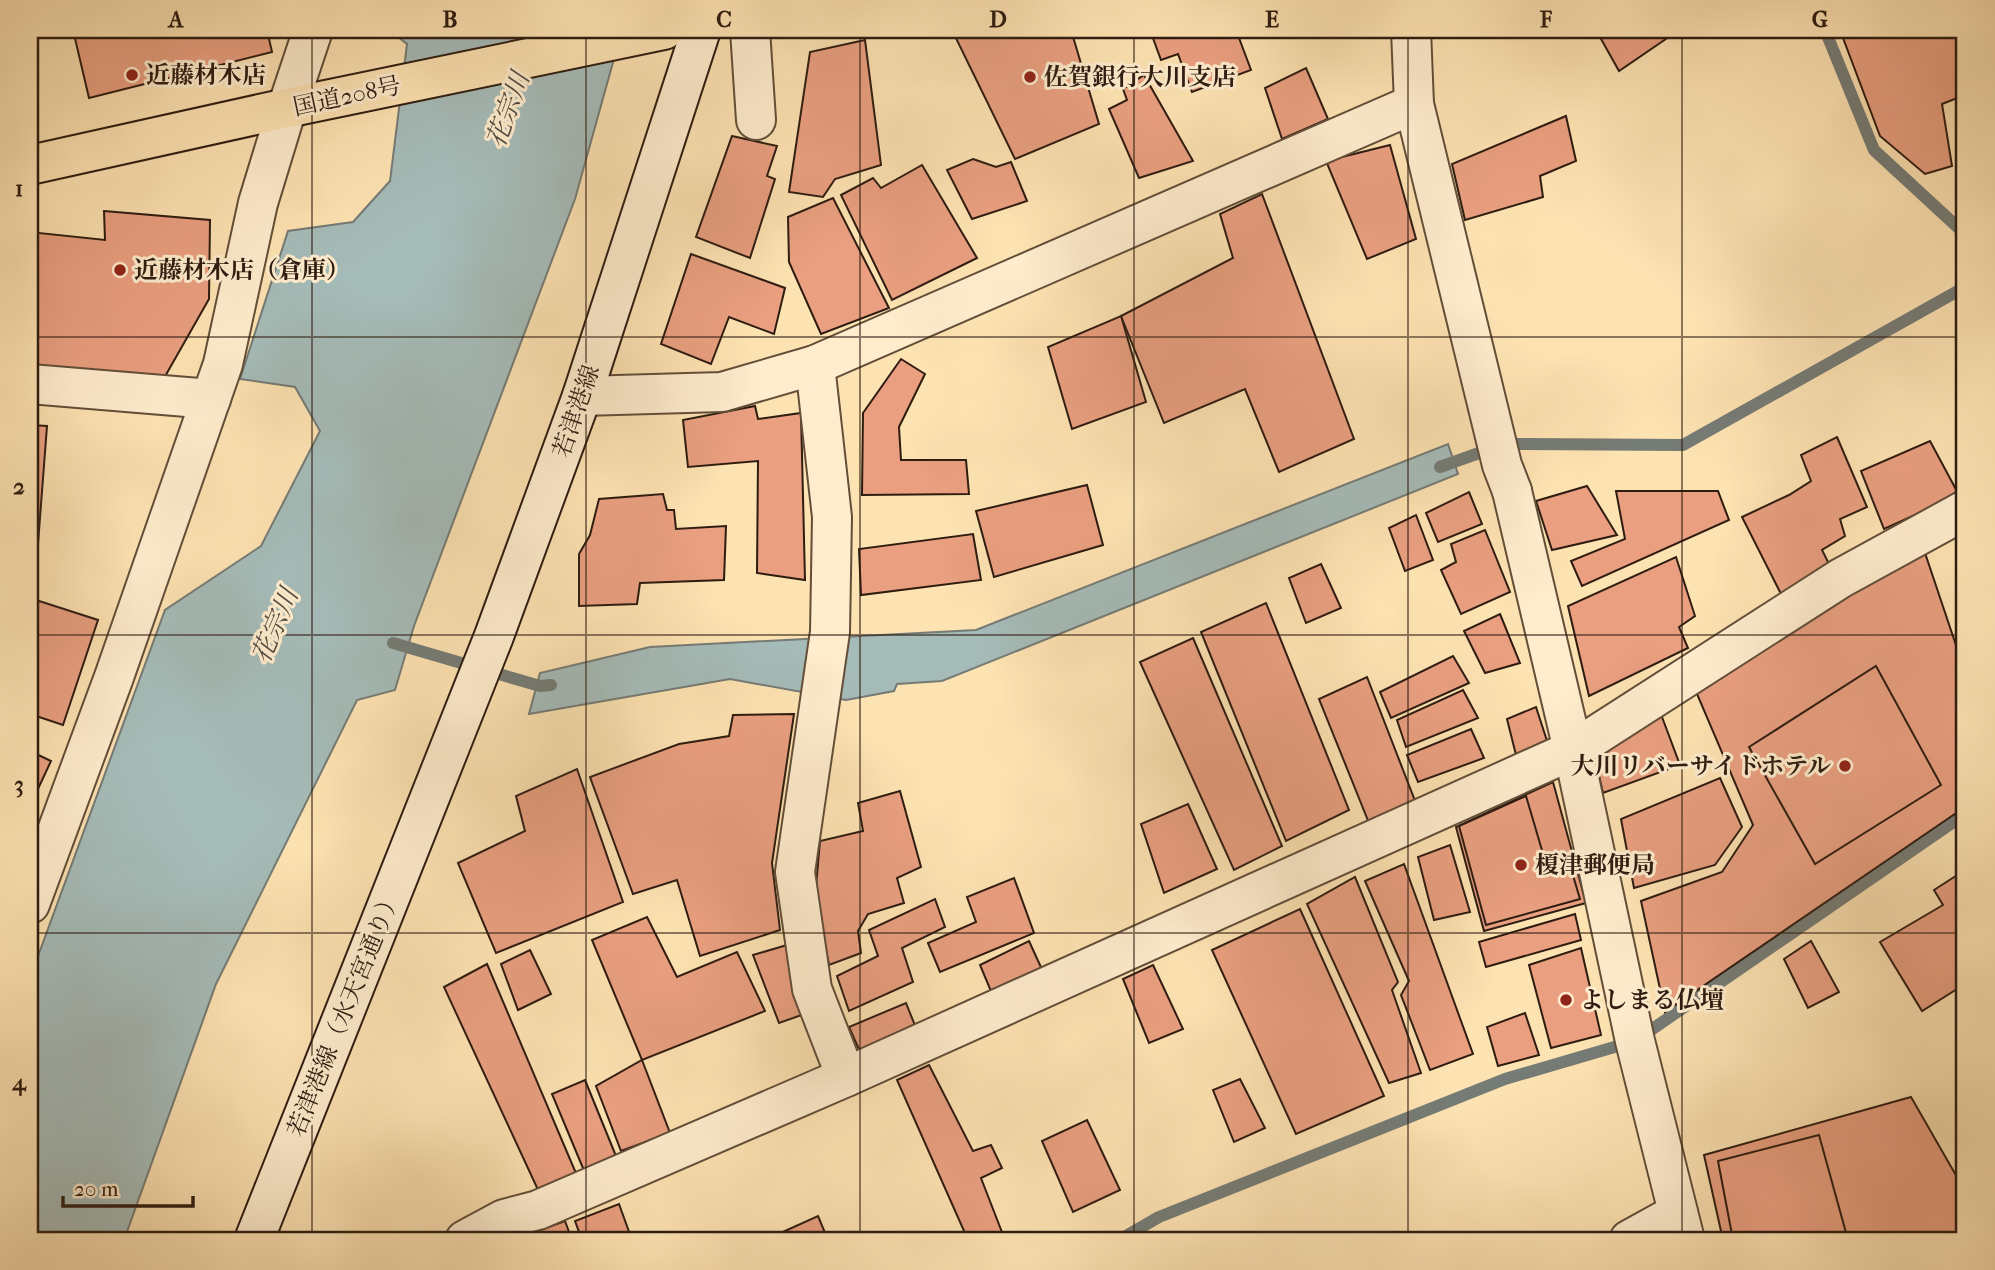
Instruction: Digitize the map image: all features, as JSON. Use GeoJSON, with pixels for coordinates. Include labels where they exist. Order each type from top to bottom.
{"type":"FeatureCollection","features":[{"type":"Feature","properties":{"kind":"highway","name":"国道208号"},"geometry":{"type":"LineString","coordinates":[[30,165],[299,105],[664,30]]}},
{"type":"Feature","properties":{"kind":"street"},"geometry":{"type":"LineString","coordinates":[[30,904],[212,399],[223,364],[258,203],[299,105],[313,30]]}},
{"type":"Feature","properties":{"kind":"street","name":"若津港線"},"geometry":{"type":"LineString","coordinates":[[434,786],[494,636],[582,396],[701,30]]}},
{"type":"Feature","properties":{"kind":"street"},"geometry":{"type":"LineString","coordinates":[[750,30],[755,120]]}},
{"type":"Feature","properties":{"kind":"street"},"geometry":{"type":"LineString","coordinates":[[1411,30],[1414,104],[1502,466],[1512,491],[1573,750],[1635,1041],[1682,1227],[1629,1240]]}},
{"type":"Feature","properties":{"kind":"street"},"geometry":{"type":"LineString","coordinates":[[582,396],[722,392],[815,365],[1414,104]]}},
{"type":"Feature","properties":{"kind":"street"},"geometry":{"type":"LineString","coordinates":[[815,365],[832,517],[830,636],[795,872],[812,989],[846,1077]]}},
{"type":"Feature","properties":{"kind":"street"},"geometry":{"type":"LineString","coordinates":[[30,384],[212,399]]}},
{"type":"Feature","properties":{"kind":"street"},"geometry":{"type":"LineString","coordinates":[[465,1240],[504,1219],[538,1210],[846,1077],[1573,750],[1841,578],[1965,510]]}},
{"type":"Feature","properties":{"kind":"street","name":"若津港線（水天宮通り）"},"geometry":{"type":"LineString","coordinates":[[254,1240],[434,786]]}},
{"type":"Feature","properties":{"kind":"water","name":"花宗川"},"geometry":{"type":"Polygon","coordinates":[[[389,30],[622,30],[575,199],[414,626],[395,690],[357,700],[216,984],[124,1240],[30,1240],[30,978],[165,610],[261,546],[320,431],[295,387],[240,379],[288,231],[353,222],[390,181],[407,44],[389,30]]]}},
{"type":"Feature","properties":{"kind":"water"},"geometry":{"type":"Polygon","coordinates":[[[1448,444],[1458,474],[942,681],[897,684],[894,691],[846,700],[730,679],[529,714],[540,673],[650,647],[976,630],[1448,444]]]}},
{"type":"Feature","properties":{"kind":"building","name":"近藤材木店"},"geometry":{"type":"Polygon","coordinates":[[[73,30],[267,30],[272,52],[89,98],[73,30]]]}},
{"type":"Feature","properties":{"kind":"building","name":"佐賀銀行大川支店"},"geometry":{"type":"Polygon","coordinates":[[[952,30],[1071,30],[1099,124],[1015,159],[952,30]]]}},
{"type":"Feature","properties":{"kind":"building"},"geometry":{"type":"Polygon","coordinates":[[[1150,30],[1236,30],[1251,70],[1192,92],[1178,54],[1161,60],[1150,30]]]}},
{"type":"Feature","properties":{"kind":"building"},"geometry":{"type":"Polygon","coordinates":[[[1596,30],[1679,30],[1619,71],[1596,30]]]}},
{"type":"Feature","properties":{"kind":"building"},"geometry":{"type":"Polygon","coordinates":[[[1840,30],[1960,30],[1965,53],[1965,95],[1942,104],[1952,166],[1925,174],[1880,136],[1840,30]]]}},
{"type":"Feature","properties":{"kind":"building"},"geometry":{"type":"Polygon","coordinates":[[[865,40],[881,165],[835,179],[823,197],[789,192],[810,52],[865,40]]]}},
{"type":"Feature","properties":{"kind":"building"},"geometry":{"type":"Polygon","coordinates":[[[1306,68],[1328,119],[1282,139],[1265,88],[1306,68]]]}},
{"type":"Feature","properties":{"kind":"building"},"geometry":{"type":"Polygon","coordinates":[[[1144,75],[1193,161],[1139,178],[1109,109],[1127,100],[1123,89],[1144,75]]]}},
{"type":"Feature","properties":{"kind":"building"},"geometry":{"type":"Polygon","coordinates":[[[1566,116],[1576,161],[1540,176],[1543,197],[1465,220],[1452,164],[1566,116]]]}},
{"type":"Feature","properties":{"kind":"building"},"geometry":{"type":"Polygon","coordinates":[[[732,136],[777,146],[767,176],[775,179],[750,258],[696,237],[732,136]]]}},
{"type":"Feature","properties":{"kind":"building"},"geometry":{"type":"Polygon","coordinates":[[[1390,145],[1416,239],[1367,259],[1326,161],[1390,145]]]}},
{"type":"Feature","properties":{"kind":"building"},"geometry":{"type":"Polygon","coordinates":[[[973,159],[996,167],[1011,162],[1027,201],[972,219],[947,170],[973,159]]]}},
{"type":"Feature","properties":{"kind":"building"},"geometry":{"type":"Polygon","coordinates":[[[922,165],[977,258],[892,300],[841,195],[873,178],[881,188],[922,165]]]}},
{"type":"Feature","properties":{"kind":"building"},"geometry":{"type":"Polygon","coordinates":[[[1262,194],[1354,439],[1279,472],[1245,389],[1164,423],[1121,316],[1233,258],[1220,214],[1262,194]]]}},
{"type":"Feature","properties":{"kind":"building"},"geometry":{"type":"Polygon","coordinates":[[[833,198],[889,308],[821,334],[789,262],[788,217],[833,198]]]}},
{"type":"Feature","properties":{"kind":"building","name":"近藤材木店（倉庫）"},"geometry":{"type":"Polygon","coordinates":[[[104,211],[210,220],[209,299],[163,380],[30,365],[30,232],[105,240],[104,211]]]}},
{"type":"Feature","properties":{"kind":"building"},"geometry":{"type":"Polygon","coordinates":[[[691,254],[785,288],[774,334],[729,317],[711,364],[661,344],[691,254]]]}},
{"type":"Feature","properties":{"kind":"building"},"geometry":{"type":"Polygon","coordinates":[[[1121,316],[1146,402],[1072,429],[1048,347],[1121,316]]]}},
{"type":"Feature","properties":{"kind":"building"},"geometry":{"type":"Polygon","coordinates":[[[901,359],[925,374],[899,427],[901,460],[966,460],[969,494],[862,495],[863,413],[901,359]]]}},
{"type":"Feature","properties":{"kind":"building"},"geometry":{"type":"Polygon","coordinates":[[[755,406],[758,419],[801,413],[805,580],[757,573],[758,461],[688,467],[683,420],[755,406]]]}},
{"type":"Feature","properties":{"kind":"building"},"geometry":{"type":"Polygon","coordinates":[[[30,425],[47,426],[35,583],[30,592],[30,425]]]}},
{"type":"Feature","properties":{"kind":"building"},"geometry":{"type":"Polygon","coordinates":[[[1837,437],[1867,507],[1840,519],[1845,536],[1822,550],[1829,564],[1781,594],[1742,517],[1789,495],[1811,481],[1801,455],[1837,437]]]}},
{"type":"Feature","properties":{"kind":"building"},"geometry":{"type":"Polygon","coordinates":[[[1930,441],[1959,495],[1884,529],[1861,471],[1930,441]]]}},
{"type":"Feature","properties":{"kind":"building"},"geometry":{"type":"Polygon","coordinates":[[[1087,485],[1103,545],[994,577],[976,511],[1087,485]]]}},
{"type":"Feature","properties":{"kind":"building"},"geometry":{"type":"Polygon","coordinates":[[[1587,486],[1617,535],[1552,550],[1536,501],[1587,486]]]}},
{"type":"Feature","properties":{"kind":"building"},"geometry":{"type":"Polygon","coordinates":[[[1616,491],[1718,491],[1729,520],[1582,586],[1571,561],[1625,539],[1616,491]]]}},
{"type":"Feature","properties":{"kind":"building"},"geometry":{"type":"Polygon","coordinates":[[[1469,492],[1482,524],[1438,542],[1426,513],[1469,492]]]}},
{"type":"Feature","properties":{"kind":"building"},"geometry":{"type":"Polygon","coordinates":[[[663,494],[667,510],[674,510],[676,529],[726,526],[724,580],[640,583],[637,604],[579,606],[579,554],[590,535],[599,499],[663,494]]]}},
{"type":"Feature","properties":{"kind":"building"},"geometry":{"type":"Polygon","coordinates":[[[1416,515],[1433,560],[1405,571],[1389,528],[1416,515]]]}},
{"type":"Feature","properties":{"kind":"building"},"geometry":{"type":"Polygon","coordinates":[[[1485,530],[1510,592],[1461,614],[1441,570],[1456,562],[1451,544],[1485,530]]]}},
{"type":"Feature","properties":{"kind":"building"},"geometry":{"type":"Polygon","coordinates":[[[973,534],[981,580],[861,595],[859,549],[973,534]]]}},
{"type":"Feature","properties":{"kind":"building"},"geometry":{"type":"Polygon","coordinates":[[[1924,550],[1965,672],[1965,807],[1665,1012],[1641,901],[1722,872],[1753,825],[1694,687],[1924,550]]]}},
{"type":"Feature","properties":{"kind":"building"},"geometry":{"type":"Polygon","coordinates":[[[1676,557],[1695,616],[1679,627],[1688,648],[1589,696],[1568,606],[1676,557]]]}},
{"type":"Feature","properties":{"kind":"building"},"geometry":{"type":"Polygon","coordinates":[[[1321,564],[1341,608],[1306,623],[1289,578],[1321,564]]]}},
{"type":"Feature","properties":{"kind":"building"},"geometry":{"type":"Polygon","coordinates":[[[36,600],[98,620],[63,725],[30,714],[30,620],[36,600]]]}},
{"type":"Feature","properties":{"kind":"building"},"geometry":{"type":"Polygon","coordinates":[[[1266,603],[1349,810],[1286,841],[1201,632],[1266,603]]]}},
{"type":"Feature","properties":{"kind":"building"},"geometry":{"type":"Polygon","coordinates":[[[1500,614],[1520,663],[1485,673],[1464,631],[1500,614]]]}},
{"type":"Feature","properties":{"kind":"building"},"geometry":{"type":"Polygon","coordinates":[[[1193,638],[1282,846],[1234,870],[1140,662],[1193,638]]]}},
{"type":"Feature","properties":{"kind":"building"},"geometry":{"type":"Polygon","coordinates":[[[1453,656],[1469,683],[1391,718],[1380,692],[1453,656]]]}},
{"type":"Feature","properties":{"kind":"building","name":"大川リバーサイドホテル"},"geometry":{"type":"Polygon","coordinates":[[[1876,666],[1941,785],[1815,864],[1749,747],[1876,666]]]}},
{"type":"Feature","properties":{"kind":"building"},"geometry":{"type":"Polygon","coordinates":[[[1367,677],[1417,806],[1369,823],[1319,699],[1367,677]]]}},
{"type":"Feature","properties":{"kind":"building"},"geometry":{"type":"Polygon","coordinates":[[[1463,690],[1478,718],[1406,747],[1397,720],[1463,690]]]}},
{"type":"Feature","properties":{"kind":"building"},"geometry":{"type":"Polygon","coordinates":[[[1536,707],[1549,747],[1517,759],[1507,719],[1536,707]]]}},
{"type":"Feature","properties":{"kind":"building"},"geometry":{"type":"Polygon","coordinates":[[[1659,709],[1680,765],[1603,793],[1593,750],[1659,709]]]}},
{"type":"Feature","properties":{"kind":"building"},"geometry":{"type":"Polygon","coordinates":[[[794,714],[772,863],[780,930],[700,956],[677,880],[633,894],[590,777],[679,744],[729,736],[733,715],[794,714]]]}},
{"type":"Feature","properties":{"kind":"building"},"geometry":{"type":"Polygon","coordinates":[[[1471,729],[1484,758],[1418,782],[1407,755],[1471,729]]]}},
{"type":"Feature","properties":{"kind":"building"},"geometry":{"type":"Polygon","coordinates":[[[30,751],[51,761],[30,806],[30,751]]]}},
{"type":"Feature","properties":{"kind":"building"},"geometry":{"type":"Polygon","coordinates":[[[577,769],[623,902],[496,953],[458,863],[525,831],[516,796],[577,769]]]}},
{"type":"Feature","properties":{"kind":"building"},"geometry":{"type":"Polygon","coordinates":[[[1720,778],[1742,827],[1715,865],[1634,888],[1621,819],[1720,778]]]}},
{"type":"Feature","properties":{"kind":"building","name":"榎津郵便局"},"geometry":{"type":"Polygon","coordinates":[[[1553,782],[1586,903],[1484,931],[1456,827],[1553,782]]]}},
{"type":"Feature","properties":{"kind":"building"},"geometry":{"type":"Polygon","coordinates":[[[900,791],[921,867],[897,878],[904,903],[868,914],[858,931],[861,953],[829,965],[815,898],[820,841],[863,831],[858,803],[900,791]]]}},
{"type":"Feature","properties":{"kind":"building","name":"榎津郵便局"},"geometry":{"type":"Polygon","coordinates":[[[1526,796],[1544,857],[1566,852],[1580,899],[1486,925],[1459,826],[1526,796]]]}},
{"type":"Feature","properties":{"kind":"building"},"geometry":{"type":"Polygon","coordinates":[[[1188,804],[1217,869],[1164,893],[1141,824],[1188,804]]]}},
{"type":"Feature","properties":{"kind":"building"},"geometry":{"type":"Polygon","coordinates":[[[1450,845],[1470,912],[1434,920],[1418,857],[1450,845]]]}},
{"type":"Feature","properties":{"kind":"building"},"geometry":{"type":"Polygon","coordinates":[[[1404,864],[1473,1054],[1430,1070],[1401,995],[1409,981],[1365,881],[1404,864]]]}},
{"type":"Feature","properties":{"kind":"building"},"geometry":{"type":"Polygon","coordinates":[[[1965,870],[1965,984],[1922,1011],[1880,942],[1943,905],[1934,890],[1965,870]]]}},
{"type":"Feature","properties":{"kind":"building"},"geometry":{"type":"Polygon","coordinates":[[[1355,877],[1398,982],[1392,990],[1421,1073],[1389,1083],[1307,904],[1355,877]]]}},
{"type":"Feature","properties":{"kind":"building"},"geometry":{"type":"Polygon","coordinates":[[[1014,878],[1034,933],[940,972],[928,943],[976,922],[967,897],[1014,878]]]}},
{"type":"Feature","properties":{"kind":"building"},"geometry":{"type":"Polygon","coordinates":[[[935,899],[945,927],[902,948],[913,982],[849,1011],[837,976],[878,956],[869,930],[935,899]]]}},
{"type":"Feature","properties":{"kind":"building"},"geometry":{"type":"Polygon","coordinates":[[[1300,909],[1384,1096],[1296,1134],[1212,950],[1300,909]]]}},
{"type":"Feature","properties":{"kind":"building"},"geometry":{"type":"Polygon","coordinates":[[[1575,914],[1581,940],[1486,967],[1479,942],[1575,914]]]}},
{"type":"Feature","properties":{"kind":"building"},"geometry":{"type":"Polygon","coordinates":[[[647,917],[677,977],[737,952],[765,1011],[642,1060],[592,940],[647,917]]]}},
{"type":"Feature","properties":{"kind":"building"},"geometry":{"type":"Polygon","coordinates":[[[1029,941],[1045,976],[993,996],[980,965],[1029,941]]]}},
{"type":"Feature","properties":{"kind":"building"},"geometry":{"type":"Polygon","coordinates":[[[1811,941],[1839,992],[1808,1008],[1784,959],[1811,941]]]}},
{"type":"Feature","properties":{"kind":"building"},"geometry":{"type":"Polygon","coordinates":[[[787,945],[810,1012],[779,1023],[753,955],[787,945]]]}},
{"type":"Feature","properties":{"kind":"building","name":"よしまる仏壇"},"geometry":{"type":"Polygon","coordinates":[[[1581,948],[1601,1035],[1551,1048],[1529,965],[1581,948]]]}},
{"type":"Feature","properties":{"kind":"building"},"geometry":{"type":"Polygon","coordinates":[[[530,950],[551,994],[518,1010],[501,964],[530,950]]]}},
{"type":"Feature","properties":{"kind":"building"},"geometry":{"type":"Polygon","coordinates":[[[487,964],[578,1178],[539,1192],[444,987],[487,964]]]}},
{"type":"Feature","properties":{"kind":"building"},"geometry":{"type":"Polygon","coordinates":[[[1153,965],[1183,1029],[1149,1043],[1123,979],[1153,965]]]}},
{"type":"Feature","properties":{"kind":"building"},"geometry":{"type":"Polygon","coordinates":[[[906,1003],[918,1033],[861,1054],[849,1027],[906,1003]]]}},
{"type":"Feature","properties":{"kind":"building"},"geometry":{"type":"Polygon","coordinates":[[[1525,1013],[1539,1055],[1498,1066],[1487,1027],[1525,1013]]]}},
{"type":"Feature","properties":{"kind":"building"},"geometry":{"type":"Polygon","coordinates":[[[642,1060],[670,1133],[621,1151],[596,1086],[642,1060]]]}},
{"type":"Feature","properties":{"kind":"building"},"geometry":{"type":"Polygon","coordinates":[[[929,1065],[973,1151],[991,1145],[1002,1168],[981,1178],[1005,1240],[968,1240],[897,1080],[929,1065]]]}},
{"type":"Feature","properties":{"kind":"building"},"geometry":{"type":"Polygon","coordinates":[[[1240,1079],[1265,1128],[1234,1142],[1213,1090],[1240,1079]]]}},
{"type":"Feature","properties":{"kind":"building"},"geometry":{"type":"Polygon","coordinates":[[[585,1080],[618,1161],[585,1173],[552,1094],[585,1080]]]}},
{"type":"Feature","properties":{"kind":"building"},"geometry":{"type":"Polygon","coordinates":[[[1911,1097],[1965,1191],[1965,1240],[1723,1240],[1704,1155],[1911,1097]]]}},
{"type":"Feature","properties":{"kind":"building"},"geometry":{"type":"Polygon","coordinates":[[[1087,1120],[1120,1190],[1073,1212],[1042,1141],[1087,1120]]]}},
{"type":"Feature","properties":{"kind":"building"},"geometry":{"type":"Polygon","coordinates":[[[1819,1135],[1848,1240],[1733,1240],[1718,1161],[1819,1135]]]}},
{"type":"Feature","properties":{"kind":"building"},"geometry":{"type":"Polygon","coordinates":[[[619,1204],[632,1240],[582,1240],[575,1221],[619,1204]]]}},
{"type":"Feature","properties":{"kind":"building"},"geometry":{"type":"Polygon","coordinates":[[[818,1216],[828,1240],[765,1240],[818,1216]]]}},
{"type":"Feature","properties":{"kind":"building"},"geometry":{"type":"Polygon","coordinates":[[[565,1221],[572,1240],[531,1240],[529,1234],[565,1221]]]}},
{"type":"Feature","properties":{"kind":"waterway"},"geometry":{"type":"LineString","coordinates":[[1825,30],[1874,150],[1965,234]]}},
{"type":"Feature","properties":{"kind":"waterway"},"geometry":{"type":"LineString","coordinates":[[1440,467],[1504,444],[1683,445],[1965,287]]}},
{"type":"Feature","properties":{"kind":"waterway"},"geometry":{"type":"LineString","coordinates":[[393,643],[540,686],[551,685]]}},
{"type":"Feature","properties":{"kind":"waterway"},"geometry":{"type":"LineString","coordinates":[[1119,1240],[1159,1217],[1505,1079],[1635,1041],[1965,814]]}},
{"type":"Feature","properties":{"kind":"place","name":"近藤材木店"},"geometry":{"type":"Point","coordinates":[132,75]}},
{"type":"Feature","properties":{"kind":"place","name":"佐賀銀行大川支店"},"geometry":{"type":"Point","coordinates":[1030,77]}},
{"type":"Feature","properties":{"kind":"place","name":"近藤材木店（倉庫）"},"geometry":{"type":"Point","coordinates":[120,270]}},
{"type":"Feature","properties":{"kind":"place","name":"大川リバーサイドホテル"},"geometry":{"type":"Point","coordinates":[1845,766]}},
{"type":"Feature","properties":{"kind":"place","name":"榎津郵便局"},"geometry":{"type":"Point","coordinates":[1521,865]}},
{"type":"Feature","properties":{"kind":"place","name":"よしまる仏壇"},"geometry":{"type":"Point","coordinates":[1566,1000]}}]}
